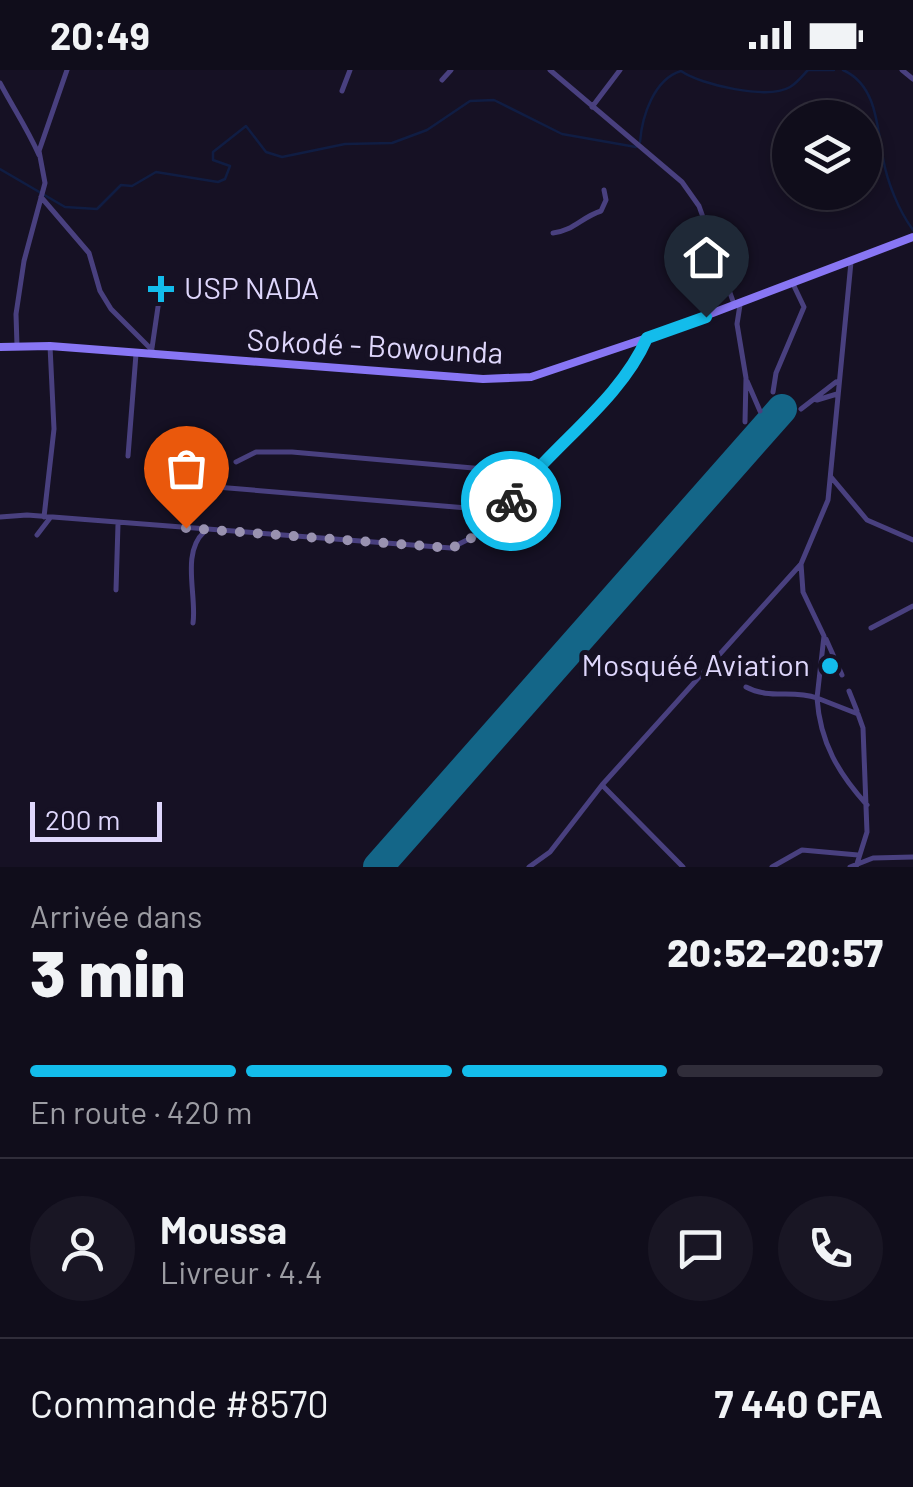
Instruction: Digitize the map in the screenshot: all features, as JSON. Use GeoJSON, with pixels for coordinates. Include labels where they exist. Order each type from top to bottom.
{"type":"FeatureCollection","features":[{"type":"Feature","properties":{"kind":"main road","name":"Sokodé - Bowounda"},"geometry":{"type":"LineString","coordinates":[[0,347],[153,353],[482,380],[531,376],[738,306],[909,239]]}},
{"type":"Feature","properties":{"kind":"street"},"geometry":{"type":"LineString","coordinates":[[39,156],[67,70]]}},
{"type":"Feature","properties":{"kind":"street"},"geometry":{"type":"LineString","coordinates":[[342,91],[350,70]]}},
{"type":"Feature","properties":{"kind":"street"},"geometry":{"type":"LineString","coordinates":[[442,80],[451,70]]}},
{"type":"Feature","properties":{"kind":"street"},"geometry":{"type":"LineString","coordinates":[[550,70],[682,182],[699,206],[738,306],[746,378],[745,422]]}},
{"type":"Feature","properties":{"kind":"street"},"geometry":{"type":"LineString","coordinates":[[592,106],[620,70]]}},
{"type":"Feature","properties":{"kind":"street"},"geometry":{"type":"LineString","coordinates":[[902,70],[913,79]]}},
{"type":"Feature","properties":{"kind":"street"},"geometry":{"type":"LineString","coordinates":[[0,84],[17,116],[26,123],[45,183],[24,261],[17,346]]}},
{"type":"Feature","properties":{"kind":"street"},"geometry":{"type":"LineString","coordinates":[[553,233],[569,231],[584,216],[600,212],[606,200],[604,190]]}},
{"type":"Feature","properties":{"kind":"street"},"geometry":{"type":"LineString","coordinates":[[41,196],[89,254],[100,292],[111,309],[153,353]]}},
{"type":"Feature","properties":{"kind":"street"},"geometry":{"type":"LineString","coordinates":[[528,867],[550,852],[602,785],[801,564],[817,533],[831,477],[852,262]]}},
{"type":"Feature","properties":{"kind":"street"},"geometry":{"type":"LineString","coordinates":[[773,392],[776,373],[804,307],[794,284]]}},
{"type":"Feature","properties":{"kind":"street"},"geometry":{"type":"LineString","coordinates":[[153,353],[160,294]]}},
{"type":"Feature","properties":{"kind":"street"},"geometry":{"type":"LineString","coordinates":[[0,517],[44,516],[452,548],[489,529],[531,473],[635,366],[647,338]]}},
{"type":"Feature","properties":{"kind":"street"},"geometry":{"type":"LineString","coordinates":[[37,535],[44,516],[55,418],[50,346]]}},
{"type":"Feature","properties":{"kind":"street"},"geometry":{"type":"LineString","coordinates":[[128,456],[136,354]]}},
{"type":"Feature","properties":{"kind":"street"},"geometry":{"type":"LineString","coordinates":[[746,378],[760,411]]}},
{"type":"Feature","properties":{"kind":"street"},"geometry":{"type":"LineString","coordinates":[[801,409],[839,380]]}},
{"type":"Feature","properties":{"kind":"street"},"geometry":{"type":"LineString","coordinates":[[816,400],[828,400],[837,394]]}},
{"type":"Feature","properties":{"kind":"street"},"geometry":{"type":"LineString","coordinates":[[236,462],[256,452],[292,452],[531,473]]}},
{"type":"Feature","properties":{"kind":"street"},"geometry":{"type":"LineString","coordinates":[[831,477],[866,520],[913,540]]}},
{"type":"Feature","properties":{"kind":"street"},"geometry":{"type":"LineString","coordinates":[[204,486],[504,511]]}},
{"type":"Feature","properties":{"kind":"street"},"geometry":{"type":"LineString","coordinates":[[17,508],[29,516]]}},
{"type":"Feature","properties":{"kind":"street"},"geometry":{"type":"LineString","coordinates":[[116,590],[118,524]]}},
{"type":"Feature","properties":{"kind":"street"},"geometry":{"type":"LineString","coordinates":[[192,623],[197,600],[193,555],[195,542],[206,530]]}},
{"type":"Feature","properties":{"kind":"street"},"geometry":{"type":"LineString","coordinates":[[801,564],[803,592],[842,674]]}},
{"type":"Feature","properties":{"kind":"street"},"geometry":{"type":"LineString","coordinates":[[871,628],[913,606]]}},
{"type":"Feature","properties":{"kind":"street"},"geometry":{"type":"LineString","coordinates":[[824,636],[816,698],[822,739],[848,786],[868,806]]}},
{"type":"Feature","properties":{"kind":"street"},"geometry":{"type":"LineString","coordinates":[[746,686],[776,696],[790,692],[816,698],[858,714]]}},
{"type":"Feature","properties":{"kind":"street"},"geometry":{"type":"LineString","coordinates":[[849,691],[866,747],[868,806],[868,832],[854,866]]}},
{"type":"Feature","properties":{"kind":"street"},"geometry":{"type":"LineString","coordinates":[[602,785],[683,867]]}},
{"type":"Feature","properties":{"kind":"street"},"geometry":{"type":"LineString","coordinates":[[772,867],[802,850],[858,856]]}},
{"type":"Feature","properties":{"kind":"street"},"geometry":{"type":"LineString","coordinates":[[854,866],[874,858],[913,857]]}},
{"type":"Feature","properties":{"kind":"waterway"},"geometry":{"type":"LineString","coordinates":[[640,142],[651,100],[663,82],[681,71],[718,86],[766,92],[790,87],[808,70],[834,70]]}},
{"type":"Feature","properties":{"kind":"waterway"},"geometry":{"type":"LineString","coordinates":[[843,70],[869,96],[891,186],[913,230]]}},
{"type":"Feature","properties":{"kind":"waterway"},"geometry":{"type":"LineString","coordinates":[[0,169],[65,207],[97,209],[121,185],[132,186],[156,172],[218,182],[225,179],[230,166],[213,160],[213,152],[246,126],[266,152],[282,157],[345,144],[392,143],[427,130],[470,101],[494,100],[562,134],[636,147]]}},
{"type":"Feature","properties":{"kind":"runway"},"geometry":{"type":"LineString","coordinates":[[378,867],[782,409]]}},
{"type":"Feature","properties":{"kind":"way so far"},"geometry":{"type":"LineString","coordinates":[[186,528],[452,548],[489,529],[511,501]]}},
{"type":"Feature","properties":{"kind":"place","name":"USP NADA"},"geometry":{"type":"Point","coordinates":[161,289]}},
{"type":"Feature","properties":{"kind":"place","name":"Mosquéé Aviation"},"geometry":{"type":"Point","coordinates":[830,666]}},
{"type":"Feature","properties":{"kind":"route"},"geometry":{"type":"LineString","coordinates":[[511,501],[531,473],[635,366],[647,338],[706,317]]}}]}
